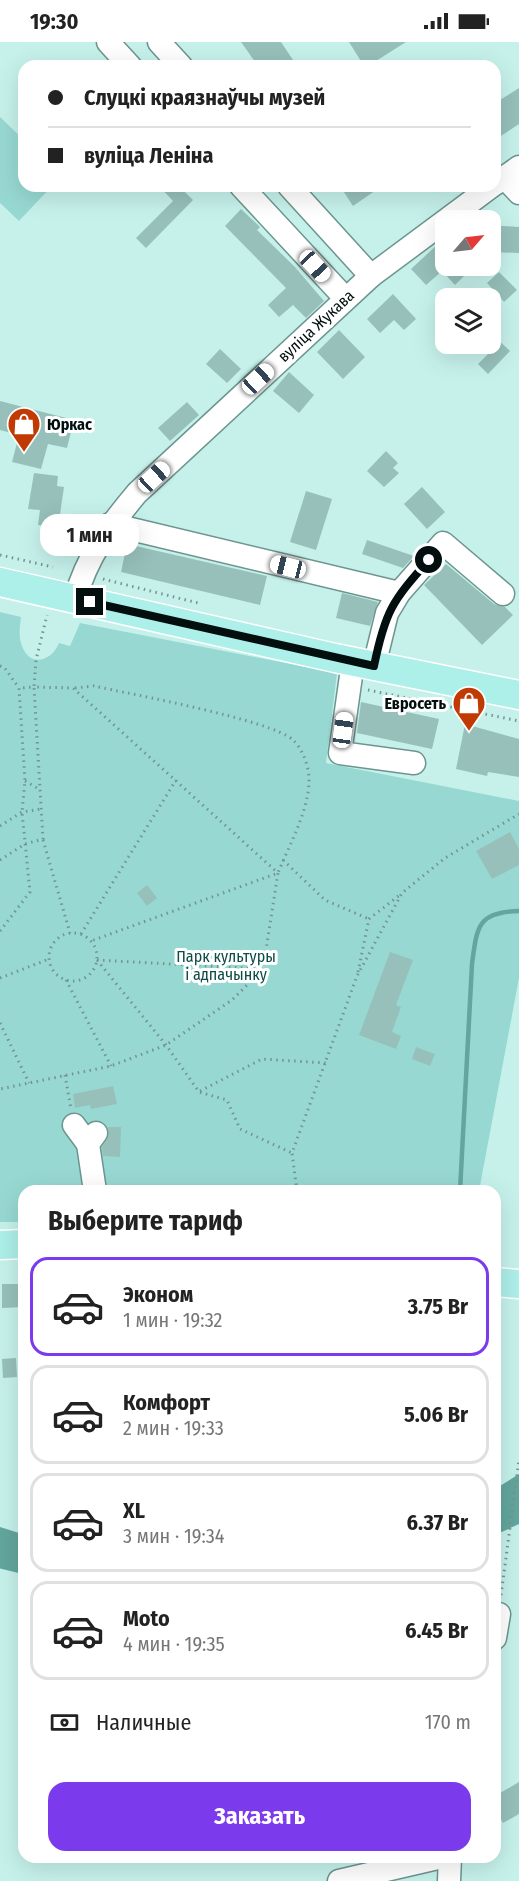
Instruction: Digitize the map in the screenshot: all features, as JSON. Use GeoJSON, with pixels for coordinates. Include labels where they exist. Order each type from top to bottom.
{"type":"FeatureCollection","features":[{"type":"Feature","properties":{"kind":"main road"},"geometry":{"type":"LineString","coordinates":[[0,582],[363,664],[519,696]]}},
{"type":"Feature","properties":{"kind":"main road"},"geometry":{"type":"LineString","coordinates":[[0,1245],[18,1244]]}},
{"type":"Feature","properties":{"kind":"main road"},"geometry":{"type":"LineString","coordinates":[[501,1282],[519,1284]]}},
{"type":"Feature","properties":{"kind":"street"},"geometry":{"type":"LineString","coordinates":[[108,42],[124,60]]}},
{"type":"Feature","properties":{"kind":"street"},"geometry":{"type":"LineString","coordinates":[[159,42],[176,60]]}},
{"type":"Feature","properties":{"kind":"street"},"geometry":{"type":"LineString","coordinates":[[247,192],[345,298]]}},
{"type":"Feature","properties":{"kind":"street"},"geometry":{"type":"LineString","coordinates":[[295,192],[371,276]]}},
{"type":"Feature","properties":{"kind":"street","name":"вуліца Жукава"},"geometry":{"type":"LineString","coordinates":[[75,599],[82,573],[110,524],[136,493],[345,298],[371,276],[490,192]]}},
{"type":"Feature","properties":{"kind":"street"},"geometry":{"type":"LineString","coordinates":[[110,524],[399,593]]}},
{"type":"Feature","properties":{"kind":"street"},"geometry":{"type":"LineString","coordinates":[[414,763],[340,753],[363,664],[387,613],[399,593],[443,543],[503,594]]}},
{"type":"Feature","properties":{"kind":"street"},"geometry":{"type":"LineString","coordinates":[[74,1125],[92,1138],[95,1185]]}},
{"type":"Feature","properties":{"kind":"street"},"geometry":{"type":"LineString","coordinates":[[339,1881],[416,1863]]}},
{"type":"Feature","properties":{"kind":"street"},"geometry":{"type":"LineString","coordinates":[[449,1881],[450,1863]]}},
{"type":"Feature","properties":{"kind":"path"},"geometry":{"type":"LineString","coordinates":[[0,555],[53,567]]}},
{"type":"Feature","properties":{"kind":"path"},"geometry":{"type":"LineString","coordinates":[[47,613],[36,660],[34,687],[39,790],[43,839],[70,933]]}},
{"type":"Feature","properties":{"kind":"path"},"geometry":{"type":"LineString","coordinates":[[0,666],[4,667],[19,688],[25,781],[22,812],[30,892],[0,931]]}},
{"type":"Feature","properties":{"kind":"path"},"geometry":{"type":"LineString","coordinates":[[0,1089],[111,1066],[166,1045],[232,1000],[263,969],[278,873],[304,806],[309,776],[302,751],[291,738],[263,725],[94,686],[19,688]]}},
{"type":"Feature","properties":{"kind":"path"},"geometry":{"type":"LineString","coordinates":[[73,688],[278,873]]}},
{"type":"Feature","properties":{"kind":"path"},"geometry":{"type":"LineString","coordinates":[[81,934],[176,780]]}},
{"type":"Feature","properties":{"kind":"path"},"geometry":{"type":"LineString","coordinates":[[25,781],[39,790]]}},
{"type":"Feature","properties":{"kind":"path"},"geometry":{"type":"LineString","coordinates":[[0,826],[22,812],[41,809]]}},
{"type":"Feature","properties":{"kind":"path"},"geometry":{"type":"LineString","coordinates":[[296,1185],[292,1153],[357,976],[369,919],[445,858],[519,814]]}},
{"type":"Feature","properties":{"kind":"path"},"geometry":{"type":"LineString","coordinates":[[0,860],[25,844],[43,839]]}},
{"type":"Feature","properties":{"kind":"path"},"geometry":{"type":"LineString","coordinates":[[283,860],[325,900],[369,919]]}},
{"type":"Feature","properties":{"kind":"path"},"geometry":{"type":"LineString","coordinates":[[91,941],[278,873]]}},
{"type":"Feature","properties":{"kind":"path"},"geometry":{"type":"LineString","coordinates":[[357,976],[402,892]]}},
{"type":"Feature","properties":{"kind":"path"},"geometry":{"type":"LineString","coordinates":[[111,1066],[66,980],[54,972],[49,959],[52,945],[63,935],[81,934],[91,941],[97,960],[166,1045],[199,1092],[227,1100],[240,1129],[292,1153]]}},
{"type":"Feature","properties":{"kind":"path"},"geometry":{"type":"LineString","coordinates":[[0,978],[49,959]]}},
{"type":"Feature","properties":{"kind":"path"},"geometry":{"type":"LineString","coordinates":[[97,960],[263,969]]}},
{"type":"Feature","properties":{"kind":"path"},"geometry":{"type":"LineString","coordinates":[[66,980],[80,980],[86,977],[97,960]]}},
{"type":"Feature","properties":{"kind":"path"},"geometry":{"type":"LineString","coordinates":[[0,1023],[29,1084]]}},
{"type":"Feature","properties":{"kind":"path"},"geometry":{"type":"LineString","coordinates":[[199,1092],[262,1059],[326,1063]]}},
{"type":"Feature","properties":{"kind":"path"},"geometry":{"type":"LineString","coordinates":[[65,1075],[74,1125]]}},
{"type":"Feature","properties":{"kind":"path"},"geometry":{"type":"LineString","coordinates":[[501,1599],[519,1460]]}},
{"type":"Feature","properties":{"kind":"green space"},"geometry":{"type":"Polygon","coordinates":[[[0,117],[18,134],[18,192],[46,192],[19,221],[0,203],[0,117]]]}},
{"type":"Feature","properties":{"kind":"green space","name":"Парк культуры і адпачынку"},"geometry":{"type":"Polygon","coordinates":[[[0,612],[21,617],[22,646],[30,657],[35,659],[46,658],[59,643],[70,646],[80,623],[337,673],[326,763],[519,801],[519,978],[480,1185],[18,1185],[18,1222],[0,1222],[0,612]]]}},
{"type":"Feature","properties":{"kind":"shaded area"},"geometry":{"type":"Polygon","coordinates":[[[519,1474],[519,1524],[501,1532],[501,1485],[519,1474]]]}},
{"type":"Feature","properties":{"kind":"shaded area"},"geometry":{"type":"Polygon","coordinates":[[[0,1527],[18,1533],[18,1569],[0,1563],[0,1527]]]}},
{"type":"Feature","properties":{"kind":"building"},"geometry":{"type":"Polygon","coordinates":[[[241,42],[281,42],[293,60],[254,60],[241,42]]]}},
{"type":"Feature","properties":{"kind":"building"},"geometry":{"type":"Polygon","coordinates":[[[349,42],[406,42],[378,60],[360,60],[349,42]]]}},
{"type":"Feature","properties":{"kind":"building"},"geometry":{"type":"Polygon","coordinates":[[[519,88],[519,124],[501,136],[501,99],[519,88]]]}},
{"type":"Feature","properties":{"kind":"building"},"geometry":{"type":"Polygon","coordinates":[[[165,192],[185,192],[193,200],[146,248],[136,238],[173,201],[165,192]]]}},
{"type":"Feature","properties":{"kind":"building"},"geometry":{"type":"Polygon","coordinates":[[[344,192],[373,192],[353,206],[344,192]]]}},
{"type":"Feature","properties":{"kind":"building"},"geometry":{"type":"Polygon","coordinates":[[[241,209],[260,227],[257,230],[295,267],[324,301],[306,318],[293,305],[279,317],[268,305],[286,288],[225,226],[241,209]]]}},
{"type":"Feature","properties":{"kind":"building"},"geometry":{"type":"Polygon","coordinates":[[[501,226],[519,227],[519,253],[501,252],[501,226]]]}},
{"type":"Feature","properties":{"kind":"building"},"geometry":{"type":"Polygon","coordinates":[[[435,247],[436,276],[426,285],[411,269],[435,247]]]}},
{"type":"Feature","properties":{"kind":"building"},"geometry":{"type":"Polygon","coordinates":[[[501,274],[517,290],[504,302],[501,299],[501,288],[491,288],[487,283],[501,274]]]}},
{"type":"Feature","properties":{"kind":"building"},"geometry":{"type":"Polygon","coordinates":[[[447,276],[464,276],[455,285],[447,276]]]}},
{"type":"Feature","properties":{"kind":"building"},"geometry":{"type":"Polygon","coordinates":[[[393,294],[416,319],[404,330],[394,320],[380,333],[367,319],[393,294]]]}},
{"type":"Feature","properties":{"kind":"building"},"geometry":{"type":"Polygon","coordinates":[[[339,330],[365,357],[343,379],[317,352],[339,330]]]}},
{"type":"Feature","properties":{"kind":"building"},"geometry":{"type":"Polygon","coordinates":[[[501,342],[510,351],[488,374],[478,364],[488,354],[501,354],[501,342]]]}},
{"type":"Feature","properties":{"kind":"building"},"geometry":{"type":"Polygon","coordinates":[[[220,349],[241,369],[227,383],[206,364],[220,349]]]}},
{"type":"Feature","properties":{"kind":"building"},"geometry":{"type":"Polygon","coordinates":[[[289,372],[314,395],[299,413],[273,391],[289,372]]]}},
{"type":"Feature","properties":{"kind":"building"},"geometry":{"type":"Polygon","coordinates":[[[0,401],[74,420],[67,448],[48,444],[41,469],[12,462],[19,435],[0,430],[0,401]]]}},
{"type":"Feature","properties":{"kind":"building"},"geometry":{"type":"Polygon","coordinates":[[[187,402],[199,415],[170,441],[158,428],[187,402]]]}},
{"type":"Feature","properties":{"kind":"building"},"geometry":{"type":"Polygon","coordinates":[[[386,451],[398,463],[393,468],[399,473],[384,487],[367,471],[386,451]]]}},
{"type":"Feature","properties":{"kind":"building"},"geometry":{"type":"Polygon","coordinates":[[[34,473],[58,476],[57,486],[64,487],[58,528],[38,525],[40,510],[28,509],[34,473]]]}},
{"type":"Feature","properties":{"kind":"building"},"geometry":{"type":"Polygon","coordinates":[[[422,487],[445,512],[427,529],[404,504],[422,487]]]}},
{"type":"Feature","properties":{"kind":"building"},"geometry":{"type":"Polygon","coordinates":[[[306,491],[332,499],[316,550],[290,542],[306,491]]]}},
{"type":"Feature","properties":{"kind":"building"},"geometry":{"type":"Polygon","coordinates":[[[367,540],[414,556],[403,568],[362,554],[367,540]]]}},
{"type":"Feature","properties":{"kind":"building"},"geometry":{"type":"Polygon","coordinates":[[[127,544],[267,576],[260,605],[121,572],[127,544]]]}},
{"type":"Feature","properties":{"kind":"building"},"geometry":{"type":"Polygon","coordinates":[[[446,564],[494,604],[505,607],[513,615],[482,645],[424,585],[446,564]]]}},
{"type":"Feature","properties":{"kind":"building"},"geometry":{"type":"Polygon","coordinates":[[[342,593],[378,602],[370,626],[336,618],[342,593]]]}},
{"type":"Feature","properties":{"kind":"building"},"geometry":{"type":"Polygon","coordinates":[[[361,702],[439,719],[432,749],[357,733],[361,702]]]}},
{"type":"Feature","properties":{"kind":"building"},"geometry":{"type":"Polygon","coordinates":[[[465,724],[519,739],[519,777],[488,772],[487,776],[456,769],[465,724]]]}},
{"type":"Feature","properties":{"kind":"building"},"geometry":{"type":"Polygon","coordinates":[[[510,832],[519,849],[519,865],[492,879],[476,851],[510,832]]]}},
{"type":"Feature","properties":{"kind":"building"},"geometry":{"type":"Polygon","coordinates":[[[147,885],[157,898],[147,906],[137,893],[147,885]]]}},
{"type":"Feature","properties":{"kind":"building"},"geometry":{"type":"Polygon","coordinates":[[[390,952],[413,960],[396,1005],[401,1007],[392,1032],[401,1036],[396,1049],[359,1035],[390,952]]]}},
{"type":"Feature","properties":{"kind":"building"},"geometry":{"type":"Polygon","coordinates":[[[416,1047],[435,1054],[430,1066],[412,1059],[416,1047]]]}},
{"type":"Feature","properties":{"kind":"building"},"geometry":{"type":"Polygon","coordinates":[[[113,1086],[117,1104],[91,1109],[90,1105],[75,1108],[73,1094],[113,1086]]]}},
{"type":"Feature","properties":{"kind":"building"},"geometry":{"type":"Polygon","coordinates":[[[108,1127],[121,1127],[120,1157],[103,1156],[102,1147],[109,1135],[108,1127]]]}},
{"type":"Feature","properties":{"kind":"building"},"geometry":{"type":"Polygon","coordinates":[[[2,1284],[18,1284],[18,1307],[2,1308],[2,1284]]]}},
{"type":"Feature","properties":{"kind":"building"},"geometry":{"type":"Polygon","coordinates":[[[16,1358],[17,1377],[3,1378],[2,1359],[16,1358]]]}},
{"type":"Feature","properties":{"kind":"building"},"geometry":{"type":"Polygon","coordinates":[[[519,1782],[519,1814],[503,1823],[501,1820],[501,1792],[519,1782]]]}},
{"type":"Feature","properties":{"kind":"waterway"},"geometry":{"type":"LineString","coordinates":[[460,1185],[472,964],[476,940],[478,931],[487,918],[505,912],[519,911]]}},
{"type":"Feature","properties":{"kind":"waterway"},"geometry":{"type":"LineString","coordinates":[[0,1554],[18,1558]]}},
{"type":"Feature","properties":{"kind":"place","name":"Юркас"},"geometry":{"type":"Point","coordinates":[24,453]}},
{"type":"Feature","properties":{"kind":"place","name":"Евросеть"},"geometry":{"type":"Point","coordinates":[469,732]}},
{"type":"Feature","properties":{"kind":"route"},"geometry":{"type":"LineString","coordinates":[[90,602],[374,666],[387,613],[399,593],[429,560]]}}]}
